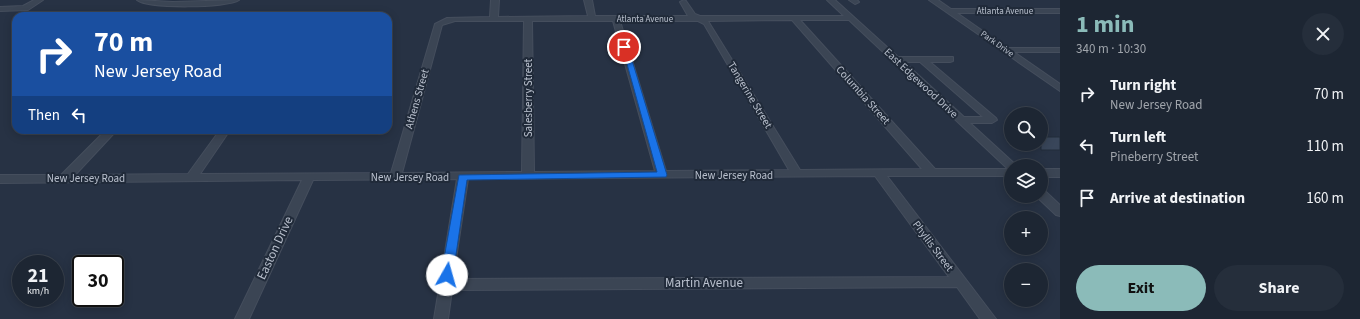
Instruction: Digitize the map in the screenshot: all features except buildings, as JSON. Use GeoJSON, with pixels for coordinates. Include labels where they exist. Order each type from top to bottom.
{"type":"FeatureCollection","features":[{"type":"Feature","properties":{"kind":"street"},"geometry":{"type":"LineString","coordinates":[[0,9],[25,8],[39,0]]}},
{"type":"Feature","properties":{"kind":"street"},"geometry":{"type":"LineString","coordinates":[[140,0],[178,3],[212,3],[235,0]]}},
{"type":"Feature","properties":{"kind":"street"},"geometry":{"type":"LineString","coordinates":[[494,19],[495,0]]}},
{"type":"Feature","properties":{"kind":"street"},"geometry":{"type":"LineString","coordinates":[[588,0],[592,19]]}},
{"type":"Feature","properties":{"kind":"street","name":"East Edgewood Drive"},"geometry":{"type":"LineString","coordinates":[[831,0],[1004,160]]}},
{"type":"Feature","properties":{"kind":"street","name":"Park Drive"},"geometry":{"type":"LineString","coordinates":[[933,0],[1060,88]]}},
{"type":"Feature","properties":{"kind":"street","name":"Tangerine Street"},"geometry":{"type":"LineString","coordinates":[[684,2],[692,16],[707,23],[797,174]]}},
{"type":"Feature","properties":{"kind":"street","name":"Atlanta Avenue"},"geometry":{"type":"LineString","coordinates":[[950,11],[1060,11]]}},
{"type":"Feature","properties":{"kind":"street","name":"Columbia Street"},"geometry":{"type":"LineString","coordinates":[[794,18],[931,172]]}},
{"type":"Feature","properties":{"kind":"street","name":"Atlanta Avenue"},"geometry":{"type":"LineString","coordinates":[[441,23],[448,20],[494,19],[850,18]]}},
{"type":"Feature","properties":{"kind":"street","name":"Salesberry Street"},"geometry":{"type":"LineString","coordinates":[[528,19],[528,176]]}},
{"type":"Feature","properties":{"kind":"street"},"geometry":{"type":"LineString","coordinates":[[616,19],[662,175]]}},
{"type":"Feature","properties":{"kind":"street","name":"Athens Street"},"geometry":{"type":"LineString","coordinates":[[395,177],[441,23]]}},
{"type":"Feature","properties":{"kind":"street"},"geometry":{"type":"LineString","coordinates":[[1006,50],[1060,50]]}},
{"type":"Feature","properties":{"kind":"street"},"geometry":{"type":"LineString","coordinates":[[921,59],[992,120],[961,120]]}},
{"type":"Feature","properties":{"kind":"street"},"geometry":{"type":"LineString","coordinates":[[896,60],[950,59]]}},
{"type":"Feature","properties":{"kind":"street"},"geometry":{"type":"LineString","coordinates":[[65,178],[108,134]]}},
{"type":"Feature","properties":{"kind":"street"},"geometry":{"type":"LineString","coordinates":[[192,177],[222,134]]}},
{"type":"Feature","properties":{"kind":"street","name":"New Jersey Road"},"geometry":{"type":"LineString","coordinates":[[0,179],[463,177],[1004,172]]}},
{"type":"Feature","properties":{"kind":"street","name":"Phyllis Street"},"geometry":{"type":"LineString","coordinates":[[878,173],[989,319]]}},
{"type":"Feature","properties":{"kind":"street"},"geometry":{"type":"LineString","coordinates":[[1048,173],[1060,173]]}},
{"type":"Feature","properties":{"kind":"street","name":"Easton Drive"},"geometry":{"type":"LineString","coordinates":[[242,319],[309,177]]}},
{"type":"Feature","properties":{"kind":"street"},"geometry":{"type":"LineString","coordinates":[[441,319],[463,177]]}},
{"type":"Feature","properties":{"kind":"street"},"geometry":{"type":"LineString","coordinates":[[1048,201],[1060,212]]}},
{"type":"Feature","properties":{"kind":"street","name":"Martin Avenue"},"geometry":{"type":"LineString","coordinates":[[446,285],[961,282]]}},
{"type":"Feature","properties":{"kind":"route"},"geometry":{"type":"LineString","coordinates":[[447,275],[457,206],[463,177],[662,175],[624,47]]}}]}
